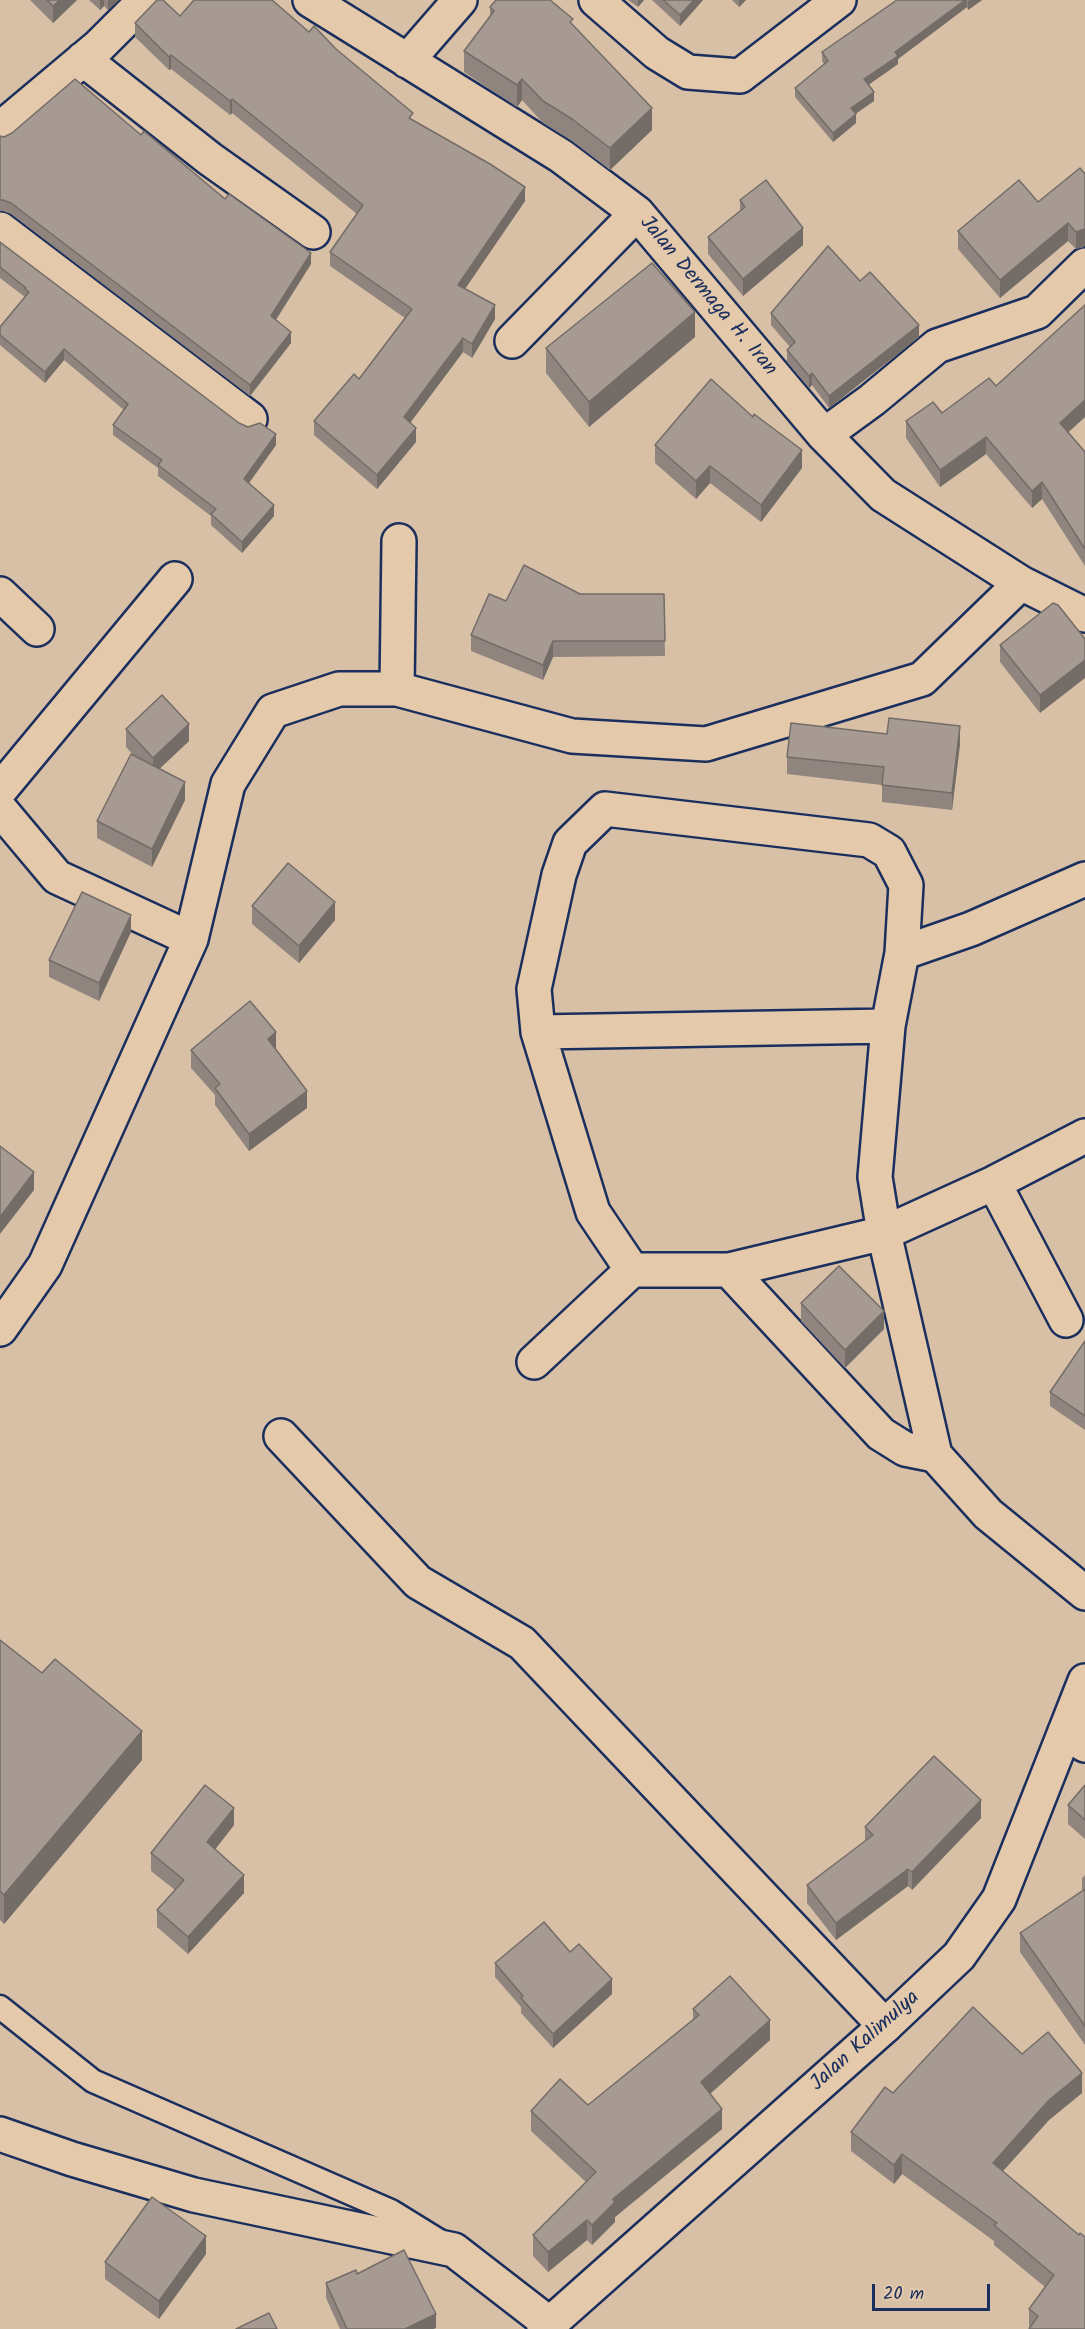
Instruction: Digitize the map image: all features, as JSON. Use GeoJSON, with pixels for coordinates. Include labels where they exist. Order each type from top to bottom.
{"type":"FeatureCollection","features":[{"type":"Feature","properties":{"kind":"street"},"geometry":{"type":"LineString","coordinates":[[0,129],[83,59],[145,0]]}},
{"type":"Feature","properties":{"kind":"street","name":"Jalan Dermaga H. Iran"},"geometry":{"type":"LineString","coordinates":[[310,0],[561,156],[637,213],[824,435],[883,495],[1021,583],[1085,615]]}},
{"type":"Feature","properties":{"kind":"street"},"geometry":{"type":"LineString","coordinates":[[407,60],[460,0]]}},
{"type":"Feature","properties":{"kind":"street"},"geometry":{"type":"LineString","coordinates":[[596,0],[657,53],[688,72],[740,76],[839,0]]}},
{"type":"Feature","properties":{"kind":"street"},"geometry":{"type":"LineString","coordinates":[[83,59],[210,159],[313,232]]}},
{"type":"Feature","properties":{"kind":"street"},"geometry":{"type":"LineString","coordinates":[[512,341],[637,213]]}},
{"type":"Feature","properties":{"kind":"street"},"geometry":{"type":"LineString","coordinates":[[0,230],[250,419]]}},
{"type":"Feature","properties":{"kind":"street"},"geometry":{"type":"LineString","coordinates":[[824,435],[872,400],[937,346],[1037,312],[1085,265]]}},
{"type":"Feature","properties":{"kind":"street"},"geometry":{"type":"LineString","coordinates":[[397,689],[399,541]]}},
{"type":"Feature","properties":{"kind":"street"},"geometry":{"type":"LineString","coordinates":[[0,790],[176,579]]}},
{"type":"Feature","properties":{"kind":"street"},"geometry":{"type":"LineString","coordinates":[[0,1329],[45,1265],[191,939],[228,784],[273,711],[339,689],[397,689],[572,736],[706,744],[922,679],[1021,583]]}},
{"type":"Feature","properties":{"kind":"street"},"geometry":{"type":"LineString","coordinates":[[0,594],[37,629]]}},
{"type":"Feature","properties":{"kind":"street"},"geometry":{"type":"LineString","coordinates":[[0,809],[57,877],[191,939]]}},
{"type":"Feature","properties":{"kind":"street"},"geometry":{"type":"LineString","coordinates":[[632,1270],[593,1212],[538,1032],[534,989],[559,875],[570,843],[605,809],[869,840],[889,852],[906,885],[902,953],[888,1026],[875,1177],[884,1233],[935,1455],[988,1514],[1085,1593]]}},
{"type":"Feature","properties":{"kind":"street"},"geometry":{"type":"LineString","coordinates":[[902,953],[971,929],[1085,879]]}},
{"type":"Feature","properties":{"kind":"street"},"geometry":{"type":"LineString","coordinates":[[538,1032],[888,1026]]}},
{"type":"Feature","properties":{"kind":"street"},"geometry":{"type":"LineString","coordinates":[[534,1362],[632,1270],[729,1270],[884,1233],[994,1183],[1085,1136]]}},
{"type":"Feature","properties":{"kind":"street"},"geometry":{"type":"LineString","coordinates":[[994,1183],[1066,1320]]}},
{"type":"Feature","properties":{"kind":"street"},"geometry":{"type":"LineString","coordinates":[[729,1270],[881,1434],[905,1449],[935,1455]]}},
{"type":"Feature","properties":{"kind":"street"},"geometry":{"type":"LineString","coordinates":[[280,1436],[418,1582],[522,1643],[885,2026]]}},
{"type":"Feature","properties":{"kind":"street","name":"Jalan Kalimulya"},"geometry":{"type":"LineString","coordinates":[[547,2327],[885,2026],[960,1956],[999,1899],[1075,1739],[1085,1681]]}},
{"type":"Feature","properties":{"kind":"street"},"geometry":{"type":"LineString","coordinates":[[0,2134],[72,2160],[194,2195],[454,2250],[547,2327]]}},
{"type":"Feature","properties":{"kind":"lane"},"geometry":{"type":"LineString","coordinates":[[0,2007],[93,2081],[391,2211],[454,2250]]}},
{"type":"Feature","properties":{"kind":"building"},"geometry":{"type":"Polygon","coordinates":[[[47,0],[60,0],[53,6],[47,0]]]}},
{"type":"Feature","properties":{"kind":"building"},"geometry":{"type":"Polygon","coordinates":[[[157,0],[163,0],[180,16],[194,0],[272,0],[309,32],[314,26],[336,49],[413,113],[409,118],[490,164],[525,187],[458,285],[495,305],[472,344],[463,338],[404,417],[416,428],[377,475],[314,421],[354,374],[359,379],[412,309],[330,252],[363,205],[232,99],[230,101],[171,55],[169,57],[135,23],[157,0]]]}},
{"type":"Feature","properties":{"kind":"building"},"geometry":{"type":"Polygon","coordinates":[[[496,0],[550,0],[573,19],[570,22],[652,108],[610,148],[572,119],[543,101],[522,79],[517,85],[464,51],[494,11],[490,7],[496,0]]]}},
{"type":"Feature","properties":{"kind":"building"},"geometry":{"type":"Polygon","coordinates":[[[663,0],[694,0],[680,15],[663,0]]]}},
{"type":"Feature","properties":{"kind":"building"},"geometry":{"type":"Polygon","coordinates":[[[897,0],[965,0],[895,52],[898,56],[864,79],[874,92],[851,108],[856,114],[833,133],[795,88],[828,61],[822,52],[897,0]]]}},
{"type":"Feature","properties":{"kind":"building"},"geometry":{"type":"Polygon","coordinates":[[[75,79],[141,135],[144,131],[225,199],[229,194],[311,253],[271,316],[291,332],[250,385],[11,203],[0,200],[0,136],[4,137],[12,133],[75,79]]]}},
{"type":"Feature","properties":{"kind":"building"},"geometry":{"type":"Polygon","coordinates":[[[1080,168],[1085,174],[1085,229],[1076,232],[1068,223],[1000,280],[958,231],[1019,180],[1038,202],[1080,168]]]}},
{"type":"Feature","properties":{"kind":"building"},"geometry":{"type":"Polygon","coordinates":[[[766,180],[803,228],[743,279],[708,237],[745,207],[740,200],[766,180]]]}},
{"type":"Feature","properties":{"kind":"building"},"geometry":{"type":"Polygon","coordinates":[[[0,242],[239,423],[248,427],[260,423],[276,434],[244,479],[274,505],[242,542],[211,514],[216,509],[158,465],[162,460],[113,425],[128,404],[64,349],[45,372],[0,335],[0,327],[29,292],[0,267],[0,242]]]}},
{"type":"Feature","properties":{"kind":"building"},"geometry":{"type":"Polygon","coordinates":[[[828,246],[860,281],[870,272],[919,325],[829,396],[812,373],[809,376],[787,350],[795,342],[771,313],[828,246]]]}},
{"type":"Feature","properties":{"kind":"building"},"geometry":{"type":"Polygon","coordinates":[[[652,263],[695,312],[589,402],[546,348],[652,263]]]}},
{"type":"Feature","properties":{"kind":"building"},"geometry":{"type":"Polygon","coordinates":[[[1085,305],[1085,400],[1060,423],[1085,452],[1085,549],[1042,482],[1032,491],[986,437],[940,470],[906,421],[933,402],[942,413],[989,378],[996,386],[1085,305]]]}},
{"type":"Feature","properties":{"kind":"building"},"geometry":{"type":"Polygon","coordinates":[[[711,379],[753,417],[754,414],[802,450],[761,505],[710,466],[696,481],[655,445],[711,379]]]}},
{"type":"Feature","properties":{"kind":"building"},"geometry":{"type":"Polygon","coordinates":[[[524,565],[580,594],[664,594],[665,641],[553,641],[543,665],[471,635],[489,594],[506,601],[524,565]]]}},
{"type":"Feature","properties":{"kind":"building"},"geometry":{"type":"Polygon","coordinates":[[[1053,603],[1058,605],[1085,639],[1085,660],[1040,695],[1000,645],[1053,603]]]}},
{"type":"Feature","properties":{"kind":"building"},"geometry":{"type":"Polygon","coordinates":[[[162,695],[189,724],[153,758],[126,729],[162,695]]]}},
{"type":"Feature","properties":{"kind":"building"},"geometry":{"type":"Polygon","coordinates":[[[889,718],[960,726],[952,793],[882,785],[884,767],[787,757],[791,723],[887,734],[889,718]]]}},
{"type":"Feature","properties":{"kind":"building"},"geometry":{"type":"Polygon","coordinates":[[[131,754],[185,782],[152,849],[97,821],[131,754]]]}},
{"type":"Feature","properties":{"kind":"building"},"geometry":{"type":"Polygon","coordinates":[[[288,863],[335,902],[299,946],[252,906],[288,863]]]}},
{"type":"Feature","properties":{"kind":"building"},"geometry":{"type":"Polygon","coordinates":[[[82,892],[131,915],[99,983],[49,960],[82,892]]]}},
{"type":"Feature","properties":{"kind":"building"},"geometry":{"type":"Polygon","coordinates":[[[250,1001],[276,1032],[268,1039],[307,1091],[249,1134],[215,1088],[220,1084],[191,1050],[250,1001]]]}},
{"type":"Feature","properties":{"kind":"building"},"geometry":{"type":"Polygon","coordinates":[[[0,1146],[34,1172],[0,1217],[0,1146]]]}},
{"type":"Feature","properties":{"kind":"building"},"geometry":{"type":"Polygon","coordinates":[[[839,1266],[884,1311],[845,1350],[801,1303],[839,1266]]]}},
{"type":"Feature","properties":{"kind":"building"},"geometry":{"type":"Polygon","coordinates":[[[1085,1341],[1085,1416],[1050,1392],[1085,1341]]]}},
{"type":"Feature","properties":{"kind":"building"},"geometry":{"type":"Polygon","coordinates":[[[0,1640],[42,1673],[55,1659],[142,1731],[4,1895],[0,1891],[0,1640]]]}},
{"type":"Feature","properties":{"kind":"building"},"geometry":{"type":"Polygon","coordinates":[[[934,1756],[981,1800],[912,1872],[908,1869],[836,1923],[807,1885],[873,1835],[865,1827],[934,1756]]]}},
{"type":"Feature","properties":{"kind":"building"},"geometry":{"type":"Polygon","coordinates":[[[205,1785],[234,1808],[207,1842],[244,1875],[188,1937],[157,1910],[184,1880],[151,1853],[205,1785]]]}},
{"type":"Feature","properties":{"kind":"building"},"geometry":{"type":"Polygon","coordinates":[[[1085,1785],[1085,1820],[1068,1805],[1085,1785]]]}},
{"type":"Feature","properties":{"kind":"building"},"geometry":{"type":"Polygon","coordinates":[[[1085,1889],[1085,2026],[1020,1933],[1085,1889]]]}},
{"type":"Feature","properties":{"kind":"building"},"geometry":{"type":"Polygon","coordinates":[[[544,1922],[570,1952],[579,1944],[612,1979],[553,2034],[521,1998],[523,1996],[495,1963],[544,1922]]]}},
{"type":"Feature","properties":{"kind":"building"},"geometry":{"type":"Polygon","coordinates":[[[730,1976],[770,2020],[701,2082],[722,2109],[613,2199],[615,2202],[592,2225],[587,2220],[548,2252],[533,2235],[596,2172],[531,2111],[560,2079],[588,2105],[699,2015],[693,2009],[730,1976]]]}},
{"type":"Feature","properties":{"kind":"building"},"geometry":{"type":"Polygon","coordinates":[[[973,2007],[1022,2054],[1048,2032],[1082,2073],[1049,2100],[993,2163],[1079,2235],[1080,2233],[1085,2237],[1085,2329],[1029,2329],[1038,2316],[1029,2309],[1054,2275],[994,2225],[997,2223],[902,2154],[894,2165],[851,2132],[885,2087],[893,2093],[973,2007]]]}},
{"type":"Feature","properties":{"kind":"building"},"geometry":{"type":"Polygon","coordinates":[[[152,2197],[206,2236],[159,2301],[105,2262],[152,2197]]]}},
{"type":"Feature","properties":{"kind":"building"},"geometry":{"type":"Polygon","coordinates":[[[404,2250],[436,2314],[405,2329],[347,2329],[326,2283],[356,2270],[357,2274],[404,2250]]]}},
{"type":"Feature","properties":{"kind":"building"},"geometry":{"type":"Polygon","coordinates":[[[269,2313],[277,2329],[236,2329],[269,2313]]]}}]}
